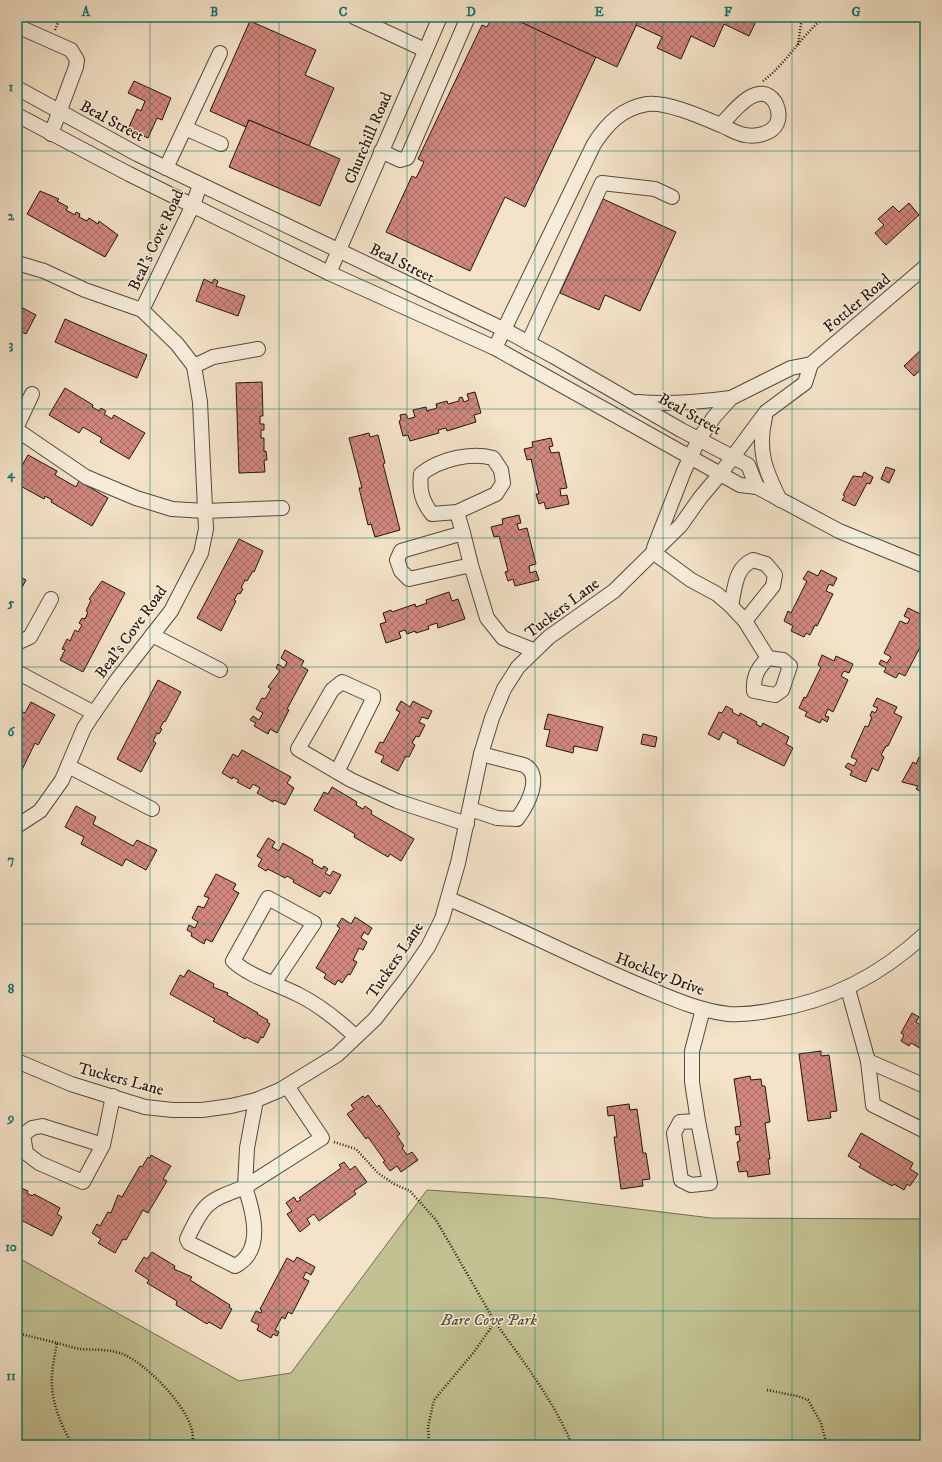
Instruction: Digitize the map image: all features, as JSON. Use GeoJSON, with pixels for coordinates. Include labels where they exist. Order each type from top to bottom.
{"type":"FeatureCollection","features":[{"type":"Feature","properties":{"kind":"street"},"geometry":{"type":"LineString","coordinates":[[354,17],[425,50]]}},
{"type":"Feature","properties":{"kind":"street","name":"Churchill Road"},"geometry":{"type":"LineString","coordinates":[[329,273],[440,17]]}},
{"type":"Feature","properties":{"kind":"street"},"geometry":{"type":"LineString","coordinates":[[381,151],[400,160],[407,158],[468,17]]}},
{"type":"Feature","properties":{"kind":"street"},"geometry":{"type":"LineString","coordinates":[[17,26],[71,50],[75,54],[77,60],[76,67],[52,134]]}},
{"type":"Feature","properties":{"kind":"street"},"geometry":{"type":"LineString","coordinates":[[166,168],[220,53]]}},
{"type":"Feature","properties":{"kind":"street","name":"Beal Street"},"geometry":{"type":"LineString","coordinates":[[17,88],[200,185],[528,343],[748,465],[757,487]]}},
{"type":"Feature","properties":{"kind":"street"},"geometry":{"type":"LineString","coordinates":[[495,348],[594,144],[604,129],[618,115],[632,108],[649,104],[681,110],[721,125]]}},
{"type":"Feature","properties":{"kind":"street"},"geometry":{"type":"LineString","coordinates":[[17,115],[329,273],[495,348],[740,485],[757,487],[839,531],[925,566]]}},
{"type":"Feature","properties":{"kind":"street"},"geometry":{"type":"LineString","coordinates":[[185,128],[221,144]]}},
{"type":"Feature","properties":{"kind":"street"},"geometry":{"type":"LineString","coordinates":[[528,343],[602,183],[655,189],[672,197]]}},
{"type":"Feature","properties":{"kind":"street","name":"Beal's Cove Road"},"geometry":{"type":"LineString","coordinates":[[142,310],[193,205],[200,185]]}},
{"type":"Feature","properties":{"kind":"street","name":"Beal's Cove Road"},"geometry":{"type":"LineString","coordinates":[[17,263],[44,271],[85,290],[142,310],[177,344],[194,366],[200,402],[206,529],[201,553],[171,611],[117,680],[84,728],[62,780],[40,811],[17,826]]}},
{"type":"Feature","properties":{"kind":"street","name":"Fottler Road"},"geometry":{"type":"LineString","coordinates":[[690,458],[699,439],[714,417],[731,398],[791,368],[811,364],[925,267]]}},
{"type":"Feature","properties":{"kind":"street"},"geometry":{"type":"LineString","coordinates":[[194,366],[213,357],[258,349]]}},
{"type":"Feature","properties":{"kind":"street"},"geometry":{"type":"LineString","coordinates":[[721,474],[766,412],[805,384],[811,364]]}},
{"type":"Feature","properties":{"kind":"street"},"geometry":{"type":"LineString","coordinates":[[17,426],[32,394]]}},
{"type":"Feature","properties":{"kind":"street"},"geometry":{"type":"LineString","coordinates":[[634,402],[655,404],[699,402],[731,398]]}},
{"type":"Feature","properties":{"kind":"street"},"geometry":{"type":"LineString","coordinates":[[766,412],[761,440],[762,453],[770,480],[780,500]]}},
{"type":"Feature","properties":{"kind":"street"},"geometry":{"type":"LineString","coordinates":[[17,430],[86,477],[136,498],[172,509],[205,511],[282,508]]}},
{"type":"Feature","properties":{"kind":"street"},"geometry":{"type":"LineString","coordinates":[[481,455],[493,458],[500,470],[503,483],[496,494],[457,512],[432,514],[423,502],[420,487],[422,474],[429,468],[462,457],[481,455]]}},
{"type":"Feature","properties":{"kind":"street","name":"Tuckers Lane"},"geometry":{"type":"LineString","coordinates":[[653,552],[690,458]]}},
{"type":"Feature","properties":{"kind":"street","name":"Tuckers Lane"},"geometry":{"type":"LineString","coordinates":[[17,1060],[71,1084],[145,1106],[173,1110],[202,1110],[231,1106],[256,1100],[287,1086],[338,1055],[375,1019],[418,962],[435,933],[449,899],[467,824],[481,754],[492,718],[504,690],[518,667],[549,637],[614,591],[681,525],[700,498],[721,474]]}},
{"type":"Feature","properties":{"kind":"street"},"geometry":{"type":"LineString","coordinates":[[457,512],[487,618],[503,638],[534,650]]}},
{"type":"Feature","properties":{"kind":"street"},"geometry":{"type":"LineString","coordinates":[[463,533],[401,551],[397,560],[401,571],[409,579],[471,565]]}},
{"type":"Feature","properties":{"kind":"street"},"geometry":{"type":"LineString","coordinates":[[653,552],[691,580],[717,594],[731,606],[745,621],[768,658]]}},
{"type":"Feature","properties":{"kind":"street"},"geometry":{"type":"LineString","coordinates":[[731,606],[737,577],[744,564],[753,560],[766,564],[775,575],[772,586],[745,621]]}},
{"type":"Feature","properties":{"kind":"street"},"geometry":{"type":"LineString","coordinates":[[17,643],[30,637],[51,599]]}},
{"type":"Feature","properties":{"kind":"street"},"geometry":{"type":"LineString","coordinates":[[152,635],[220,670]]}},
{"type":"Feature","properties":{"kind":"street"},"geometry":{"type":"LineString","coordinates":[[17,672],[94,713]]}},
{"type":"Feature","properties":{"kind":"street"},"geometry":{"type":"LineString","coordinates":[[337,772],[373,699],[373,696],[342,682],[332,690],[298,749],[337,772],[398,801],[467,824]]}},
{"type":"Feature","properties":{"kind":"street"},"geometry":{"type":"LineString","coordinates":[[470,809],[497,818],[517,819],[528,802],[532,789],[534,774],[531,768],[481,754]]}},
{"type":"Feature","properties":{"kind":"street"},"geometry":{"type":"LineString","coordinates":[[68,766],[152,810]]}},
{"type":"Feature","properties":{"kind":"street"},"geometry":{"type":"LineString","coordinates":[[274,984],[314,923],[268,898],[232,961],[250,973],[274,984],[299,995],[330,1014],[356,1037]]}},
{"type":"Feature","properties":{"kind":"street","name":"Hockley Drive"},"geometry":{"type":"LineString","coordinates":[[449,899],[499,919],[605,971],[680,1002],[703,1009],[730,1014],[760,1013],[787,1008],[822,999],[848,989],[877,973],[904,954],[925,934]]}},
{"type":"Feature","properties":{"kind":"street"},"geometry":{"type":"LineString","coordinates":[[848,989],[868,1061],[873,1105],[925,1131]]}},
{"type":"Feature","properties":{"kind":"street"},"geometry":{"type":"LineString","coordinates":[[698,1121],[692,1082],[692,1051],[703,1009]]}},
{"type":"Feature","properties":{"kind":"street"},"geometry":{"type":"LineString","coordinates":[[868,1061],[925,1086]]}},
{"type":"Feature","properties":{"kind":"street"},"geometry":{"type":"LineString","coordinates":[[256,1100],[247,1148],[245,1187],[254,1212],[256,1231],[252,1246],[246,1257],[235,1266],[189,1243],[187,1238],[203,1208],[213,1200],[245,1187],[322,1138],[287,1086]]}},
{"type":"Feature","properties":{"kind":"street"},"geometry":{"type":"LineString","coordinates":[[103,1145],[42,1126],[32,1128],[23,1135],[26,1153],[40,1163],[83,1182],[103,1145],[112,1096]]}},
{"type":"Feature","properties":{"kind":"path"},"geometry":{"type":"LineString","coordinates":[[798,46],[802,17]]}},
{"type":"Feature","properties":{"kind":"path"},"geometry":{"type":"LineString","coordinates":[[808,17],[818,24]]}},
{"type":"Feature","properties":{"kind":"path"},"geometry":{"type":"LineString","coordinates":[[758,85],[787,60],[825,17]]}},
{"type":"Feature","properties":{"kind":"path"},"geometry":{"type":"LineString","coordinates":[[322,1138],[356,1149],[378,1172],[394,1184],[410,1191],[436,1220],[495,1322],[529,1369],[566,1430],[572,1445]]}},
{"type":"Feature","properties":{"kind":"path"},"geometry":{"type":"LineString","coordinates":[[434,1445],[429,1445],[428,1427],[434,1400],[474,1352],[495,1322]]}},
{"type":"Feature","properties":{"kind":"path"},"geometry":{"type":"LineString","coordinates":[[17,1333],[81,1349],[95,1349],[121,1353],[166,1386],[181,1407],[191,1427],[193,1445]]}},
{"type":"Feature","properties":{"kind":"path"},"geometry":{"type":"LineString","coordinates":[[57,1343],[52,1375],[55,1401],[60,1421],[73,1445]]}},
{"type":"Feature","properties":{"kind":"path"},"geometry":{"type":"LineString","coordinates":[[767,1390],[797,1396],[808,1400],[820,1423],[827,1445]]}},
{"type":"Feature","properties":{"kind":"green space","name":"Bare Cove Park"},"geometry":{"type":"Polygon","coordinates":[[[427,1190],[548,1198],[711,1218],[925,1219],[925,1445],[17,1445],[17,1257],[239,1381],[291,1373],[427,1190]]]}},
{"type":"Feature","properties":{"kind":"building"},"geometry":{"type":"Polygon","coordinates":[[[492,17],[510,17],[596,57],[525,207],[505,197],[470,271],[386,232],[412,176],[416,178],[424,162],[418,159],[482,25],[487,27],[492,17]]]}},
{"type":"Feature","properties":{"kind":"building"},"geometry":{"type":"Polygon","coordinates":[[[510,17],[640,17],[617,67],[510,17]]]}},
{"type":"Feature","properties":{"kind":"building"},"geometry":{"type":"Polygon","coordinates":[[[640,17],[758,17],[749,36],[724,24],[714,47],[691,36],[681,59],[657,48],[662,37],[636,25],[640,17]]]}},
{"type":"Feature","properties":{"kind":"building"},"geometry":{"type":"Polygon","coordinates":[[[770,17],[784,17],[782,22],[770,17]]]}},
{"type":"Feature","properties":{"kind":"building"},"geometry":{"type":"Polygon","coordinates":[[[250,21],[316,50],[305,75],[334,88],[309,146],[249,120],[246,127],[210,111],[250,21]]]}},
{"type":"Feature","properties":{"kind":"building"},"geometry":{"type":"Polygon","coordinates":[[[134,81],[171,98],[162,120],[157,118],[148,138],[128,129],[137,109],[141,111],[145,101],[128,93],[134,81]]]}},
{"type":"Feature","properties":{"kind":"building"},"geometry":{"type":"Polygon","coordinates":[[[249,120],[340,159],[320,206],[229,167],[249,120]]]}},
{"type":"Feature","properties":{"kind":"building"},"geometry":{"type":"Polygon","coordinates":[[[925,188],[925,199],[920,193],[925,188]]]}},
{"type":"Feature","properties":{"kind":"building"},"geometry":{"type":"Polygon","coordinates":[[[40,191],[59,199],[57,201],[68,207],[66,210],[75,215],[76,212],[80,214],[79,217],[87,221],[89,218],[98,224],[99,221],[118,235],[105,257],[27,214],[40,191]]]}},
{"type":"Feature","properties":{"kind":"building"},"geometry":{"type":"Polygon","coordinates":[[[603,199],[676,232],[640,311],[605,295],[599,310],[560,293],[603,199]]]}},
{"type":"Feature","properties":{"kind":"building"},"geometry":{"type":"Polygon","coordinates":[[[909,203],[919,215],[886,245],[875,233],[884,225],[878,219],[893,206],[899,212],[909,203]]]}},
{"type":"Feature","properties":{"kind":"building"},"geometry":{"type":"Polygon","coordinates":[[[204,279],[212,283],[214,279],[218,281],[216,286],[245,296],[238,316],[196,301],[204,279]]]}},
{"type":"Feature","properties":{"kind":"building"},"geometry":{"type":"Polygon","coordinates":[[[17,305],[36,315],[26,334],[18,330],[17,333],[17,305]]]}},
{"type":"Feature","properties":{"kind":"building"},"geometry":{"type":"Polygon","coordinates":[[[65,319],[147,355],[137,378],[55,342],[65,319]]]}},
{"type":"Feature","properties":{"kind":"building"},"geometry":{"type":"Polygon","coordinates":[[[925,346],[925,366],[914,376],[904,366],[925,346]]]}},
{"type":"Feature","properties":{"kind":"building"},"geometry":{"type":"Polygon","coordinates":[[[262,382],[263,416],[260,416],[260,424],[264,424],[264,430],[261,430],[261,438],[264,438],[264,452],[266,451],[267,460],[264,460],[265,472],[239,473],[236,383],[262,382]]]}},
{"type":"Feature","properties":{"kind":"building"},"geometry":{"type":"Polygon","coordinates":[[[65,388],[93,405],[92,407],[99,411],[101,408],[106,411],[104,414],[112,419],[114,415],[145,433],[129,459],[100,442],[102,438],[83,427],[79,433],[49,415],[65,388]]]}},
{"type":"Feature","properties":{"kind":"building"},"geometry":{"type":"Polygon","coordinates":[[[475,392],[481,413],[474,415],[476,422],[447,431],[446,428],[438,430],[439,433],[410,441],[408,435],[403,436],[399,421],[401,420],[400,415],[406,414],[408,419],[415,417],[413,410],[426,407],[427,411],[437,408],[436,404],[447,401],[448,404],[459,401],[459,398],[462,397],[464,402],[469,400],[467,394],[475,392]]]}},
{"type":"Feature","properties":{"kind":"building"},"geometry":{"type":"Polygon","coordinates":[[[369,433],[370,437],[378,435],[385,463],[383,464],[400,530],[375,537],[371,524],[368,525],[359,488],[362,488],[349,438],[369,433]]]}},
{"type":"Feature","properties":{"kind":"building"},"geometry":{"type":"Polygon","coordinates":[[[551,438],[553,446],[549,447],[551,453],[559,452],[567,488],[560,489],[561,496],[567,495],[569,504],[546,509],[544,502],[539,504],[536,494],[539,494],[531,459],[527,460],[524,449],[533,447],[532,442],[551,438]]]}},
{"type":"Feature","properties":{"kind":"building"},"geometry":{"type":"Polygon","coordinates":[[[28,455],[57,471],[55,475],[76,487],[79,481],[108,498],[92,526],[51,502],[52,500],[45,496],[44,499],[17,484],[17,474],[28,455]]]}},
{"type":"Feature","properties":{"kind":"building"},"geometry":{"type":"Polygon","coordinates":[[[886,467],[895,470],[889,483],[881,479],[886,467]]]}},
{"type":"Feature","properties":{"kind":"building"},"geometry":{"type":"Polygon","coordinates":[[[864,472],[873,477],[870,484],[867,483],[855,506],[842,500],[853,476],[862,477],[864,472]]]}},
{"type":"Feature","properties":{"kind":"building"},"geometry":{"type":"Polygon","coordinates":[[[519,515],[521,523],[517,524],[519,530],[527,528],[536,564],[529,566],[530,573],[536,571],[539,580],[515,586],[513,579],[508,581],[505,572],[508,571],[499,536],[494,537],[491,527],[503,524],[502,519],[519,515]]]}},
{"type":"Feature","properties":{"kind":"building"},"geometry":{"type":"Polygon","coordinates":[[[239,539],[263,551],[254,572],[253,571],[247,581],[245,580],[241,588],[243,589],[240,594],[238,593],[234,600],[236,601],[221,631],[197,618],[239,539]]]}},
{"type":"Feature","properties":{"kind":"building"},"geometry":{"type":"Polygon","coordinates":[[[821,570],[837,578],[833,586],[829,584],[826,591],[833,594],[817,626],[815,625],[810,635],[806,633],[804,637],[791,631],[793,626],[784,621],[788,611],[791,613],[807,581],[803,579],[808,571],[818,576],[821,570]]]}},
{"type":"Feature","properties":{"kind":"building"},"geometry":{"type":"Polygon","coordinates":[[[17,575],[26,580],[17,597],[17,575]]]}},
{"type":"Feature","properties":{"kind":"building"},"geometry":{"type":"Polygon","coordinates":[[[102,581],[125,593],[83,672],[60,660],[65,650],[62,649],[67,639],[70,641],[75,630],[78,632],[82,625],[79,623],[82,618],[85,619],[88,612],[86,611],[91,600],[89,599],[102,581]]]}},
{"type":"Feature","properties":{"kind":"building"},"geometry":{"type":"Polygon","coordinates":[[[449,592],[452,601],[458,599],[465,619],[438,628],[437,623],[428,626],[429,629],[416,633],[415,631],[407,634],[405,630],[399,632],[401,638],[386,643],[380,624],[386,622],[383,613],[391,610],[392,612],[415,604],[416,607],[427,603],[426,600],[449,592]]]}},
{"type":"Feature","properties":{"kind":"building"},"geometry":{"type":"Polygon","coordinates":[[[908,608],[925,616],[925,638],[905,676],[899,673],[896,678],[884,672],[886,668],[879,664],[881,660],[887,663],[891,657],[884,653],[900,621],[907,624],[910,619],[904,616],[908,608]]]}},
{"type":"Feature","properties":{"kind":"building"},"geometry":{"type":"Polygon","coordinates":[[[285,650],[304,661],[301,666],[308,670],[287,709],[289,710],[277,733],[270,729],[268,734],[254,726],[256,723],[250,720],[253,716],[259,720],[263,713],[256,709],[262,698],[265,699],[271,689],[268,687],[280,671],[276,668],[278,664],[284,668],[287,662],[281,658],[285,650]]]}},
{"type":"Feature","properties":{"kind":"building"},"geometry":{"type":"Polygon","coordinates":[[[822,655],[834,661],[836,656],[853,664],[849,673],[844,671],[841,676],[848,680],[833,712],[828,709],[825,716],[829,717],[827,722],[822,719],[820,723],[805,716],[807,712],[799,708],[804,697],[806,698],[821,667],[818,665],[822,655]]]}},
{"type":"Feature","properties":{"kind":"building"},"geometry":{"type":"Polygon","coordinates":[[[158,680],[181,692],[165,722],[164,721],[160,728],[162,729],[159,734],[157,733],[153,741],[156,743],[141,772],[117,759],[158,680]]]}},
{"type":"Feature","properties":{"kind":"building"},"geometry":{"type":"Polygon","coordinates":[[[877,698],[897,707],[894,713],[902,717],[888,746],[886,746],[881,755],[884,757],[878,771],[872,768],[866,782],[850,775],[852,771],[845,767],[848,763],[854,766],[857,760],[851,757],[865,726],[868,727],[872,717],[870,716],[872,711],[875,713],[878,708],[873,706],[877,698]]]}},
{"type":"Feature","properties":{"kind":"building"},"geometry":{"type":"Polygon","coordinates":[[[401,701],[410,707],[413,701],[432,711],[428,719],[422,717],[419,722],[425,725],[419,737],[416,736],[412,743],[415,745],[409,757],[406,756],[398,771],[381,762],[384,756],[375,752],[380,742],[383,743],[400,712],[396,710],[401,701]]]}},
{"type":"Feature","properties":{"kind":"building"},"geometry":{"type":"Polygon","coordinates":[[[31,702],[55,715],[38,745],[35,743],[17,780],[17,729],[23,718],[20,716],[23,712],[25,713],[31,702]]]}},
{"type":"Feature","properties":{"kind":"building"},"geometry":{"type":"Polygon","coordinates":[[[726,706],[739,716],[740,713],[757,722],[756,724],[761,727],[763,723],[789,737],[786,744],[793,748],[784,766],[737,743],[738,740],[723,732],[719,740],[708,734],[719,712],[722,713],[726,706]]]}},
{"type":"Feature","properties":{"kind":"building"},"geometry":{"type":"Polygon","coordinates":[[[548,714],[603,727],[597,751],[574,746],[573,753],[546,746],[550,730],[544,729],[548,714]]]}},
{"type":"Feature","properties":{"kind":"building"},"geometry":{"type":"Polygon","coordinates":[[[643,734],[657,737],[655,747],[641,744],[643,734]]]}},
{"type":"Feature","properties":{"kind":"building"},"geometry":{"type":"Polygon","coordinates":[[[242,750],[291,777],[287,783],[294,788],[285,805],[274,800],[273,802],[257,793],[260,788],[253,784],[250,789],[237,782],[239,780],[233,777],[232,779],[222,773],[233,754],[238,757],[242,750]]]}},
{"type":"Feature","properties":{"kind":"building"},"geometry":{"type":"Polygon","coordinates":[[[919,757],[925,760],[925,794],[916,789],[918,786],[902,782],[913,762],[916,764],[919,757]]]}},
{"type":"Feature","properties":{"kind":"building"},"geometry":{"type":"Polygon","coordinates":[[[332,787],[357,802],[356,805],[363,809],[365,806],[372,811],[371,814],[414,839],[401,861],[390,854],[388,857],[354,837],[355,834],[314,810],[324,792],[328,794],[332,787]]]}},
{"type":"Feature","properties":{"kind":"building"},"geometry":{"type":"Polygon","coordinates":[[[76,806],[96,817],[93,824],[133,846],[137,840],[157,850],[146,870],[126,859],[122,866],[81,844],[84,837],[65,827],[76,806]]]}},
{"type":"Feature","properties":{"kind":"building"},"geometry":{"type":"Polygon","coordinates":[[[268,838],[275,842],[272,847],[279,851],[283,843],[313,860],[312,863],[322,869],[324,866],[328,869],[325,873],[330,876],[333,871],[341,875],[330,894],[324,891],[320,897],[293,882],[294,880],[287,876],[285,878],[268,869],[266,871],[258,866],[262,859],[257,856],[268,838]]]}},
{"type":"Feature","properties":{"kind":"building"},"geometry":{"type":"Polygon","coordinates":[[[216,874],[236,884],[233,890],[239,893],[212,942],[206,939],[204,944],[191,936],[192,933],[187,930],[189,925],[195,928],[198,922],[192,918],[198,906],[204,908],[209,898],[204,896],[216,874]]]}},
{"type":"Feature","properties":{"kind":"building"},"geometry":{"type":"Polygon","coordinates":[[[355,917],[372,928],[368,935],[364,932],[361,938],[367,942],[363,950],[359,948],[353,960],[357,962],[350,975],[348,974],[342,983],[338,980],[335,985],[324,978],[326,974],[316,968],[340,928],[337,926],[342,918],[351,924],[355,917]]]}},
{"type":"Feature","properties":{"kind":"building"},"geometry":{"type":"Polygon","coordinates":[[[188,970],[214,984],[213,987],[228,993],[227,995],[268,1020],[267,1022],[270,1024],[263,1038],[261,1037],[258,1043],[246,1037],[245,1039],[213,1021],[215,1019],[170,994],[180,975],[184,977],[188,970]]]}},
{"type":"Feature","properties":{"kind":"building"},"geometry":{"type":"Polygon","coordinates":[[[912,1013],[919,1017],[916,1022],[922,1026],[925,1021],[925,1051],[911,1043],[909,1046],[901,1041],[904,1035],[901,1033],[912,1013]]]}},
{"type":"Feature","properties":{"kind":"building"},"geometry":{"type":"Polygon","coordinates":[[[821,1051],[821,1056],[829,1055],[837,1111],[830,1112],[831,1118],[808,1121],[799,1054],[821,1051]]]}},
{"type":"Feature","properties":{"kind":"building"},"geometry":{"type":"Polygon","coordinates":[[[750,1076],[751,1080],[761,1079],[762,1086],[765,1086],[770,1122],[765,1123],[770,1159],[768,1159],[770,1174],[748,1177],[747,1171],[739,1172],[737,1162],[740,1161],[737,1142],[740,1141],[739,1134],[736,1135],[735,1127],[741,1126],[734,1079],[750,1076]]]}},
{"type":"Feature","properties":{"kind":"building"},"geometry":{"type":"Polygon","coordinates":[[[368,1095],[377,1107],[379,1105],[400,1134],[397,1136],[404,1146],[402,1148],[407,1155],[412,1152],[418,1160],[401,1172],[397,1166],[390,1171],[383,1162],[385,1161],[368,1137],[366,1139],[347,1114],[354,1109],[351,1105],[363,1096],[365,1098],[368,1095]]]}},
{"type":"Feature","properties":{"kind":"building"},"geometry":{"type":"Polygon","coordinates":[[[629,1104],[630,1110],[637,1109],[643,1153],[646,1153],[650,1179],[642,1180],[643,1186],[621,1189],[614,1137],[617,1137],[614,1115],[608,1116],[607,1107],[629,1104]]]}},
{"type":"Feature","properties":{"kind":"building"},"geometry":{"type":"Polygon","coordinates":[[[861,1133],[913,1163],[910,1169],[918,1174],[910,1186],[907,1184],[904,1190],[894,1184],[892,1186],[859,1167],[861,1164],[848,1156],[861,1133]]]}},
{"type":"Feature","properties":{"kind":"building"},"geometry":{"type":"Polygon","coordinates":[[[151,1155],[171,1166],[163,1179],[167,1181],[148,1213],[143,1210],[126,1240],[123,1239],[115,1253],[98,1243],[101,1239],[92,1233],[97,1224],[100,1226],[108,1212],[111,1213],[118,1195],[122,1197],[140,1166],[142,1167],[151,1155]]]}},
{"type":"Feature","properties":{"kind":"building"},"geometry":{"type":"Polygon","coordinates":[[[344,1162],[350,1170],[355,1166],[367,1182],[354,1191],[356,1194],[319,1221],[314,1214],[307,1219],[310,1224],[300,1232],[287,1214],[292,1211],[286,1203],[294,1197],[297,1202],[301,1200],[299,1198],[341,1168],[339,1165],[344,1162]]]}},
{"type":"Feature","properties":{"kind":"building"},"geometry":{"type":"Polygon","coordinates":[[[17,1186],[28,1191],[27,1193],[32,1196],[34,1194],[60,1208],[57,1214],[62,1217],[52,1236],[17,1218],[17,1186]]]}},
{"type":"Feature","properties":{"kind":"building"},"geometry":{"type":"Polygon","coordinates":[[[152,1252],[175,1266],[174,1269],[192,1277],[190,1280],[230,1305],[229,1307],[232,1309],[221,1329],[209,1322],[207,1324],[176,1305],[177,1301],[147,1283],[149,1280],[135,1271],[144,1257],[147,1259],[152,1252]]]}},
{"type":"Feature","properties":{"kind":"building"},"geometry":{"type":"Polygon","coordinates":[[[297,1257],[315,1267],[311,1275],[306,1272],[303,1278],[309,1281],[292,1314],[288,1312],[285,1319],[282,1317],[275,1330],[279,1332],[277,1336],[273,1334],[271,1338],[257,1330],[259,1325],[251,1321],[256,1311],[261,1313],[262,1310],[260,1309],[287,1258],[294,1262],[297,1257]]]}}]}
